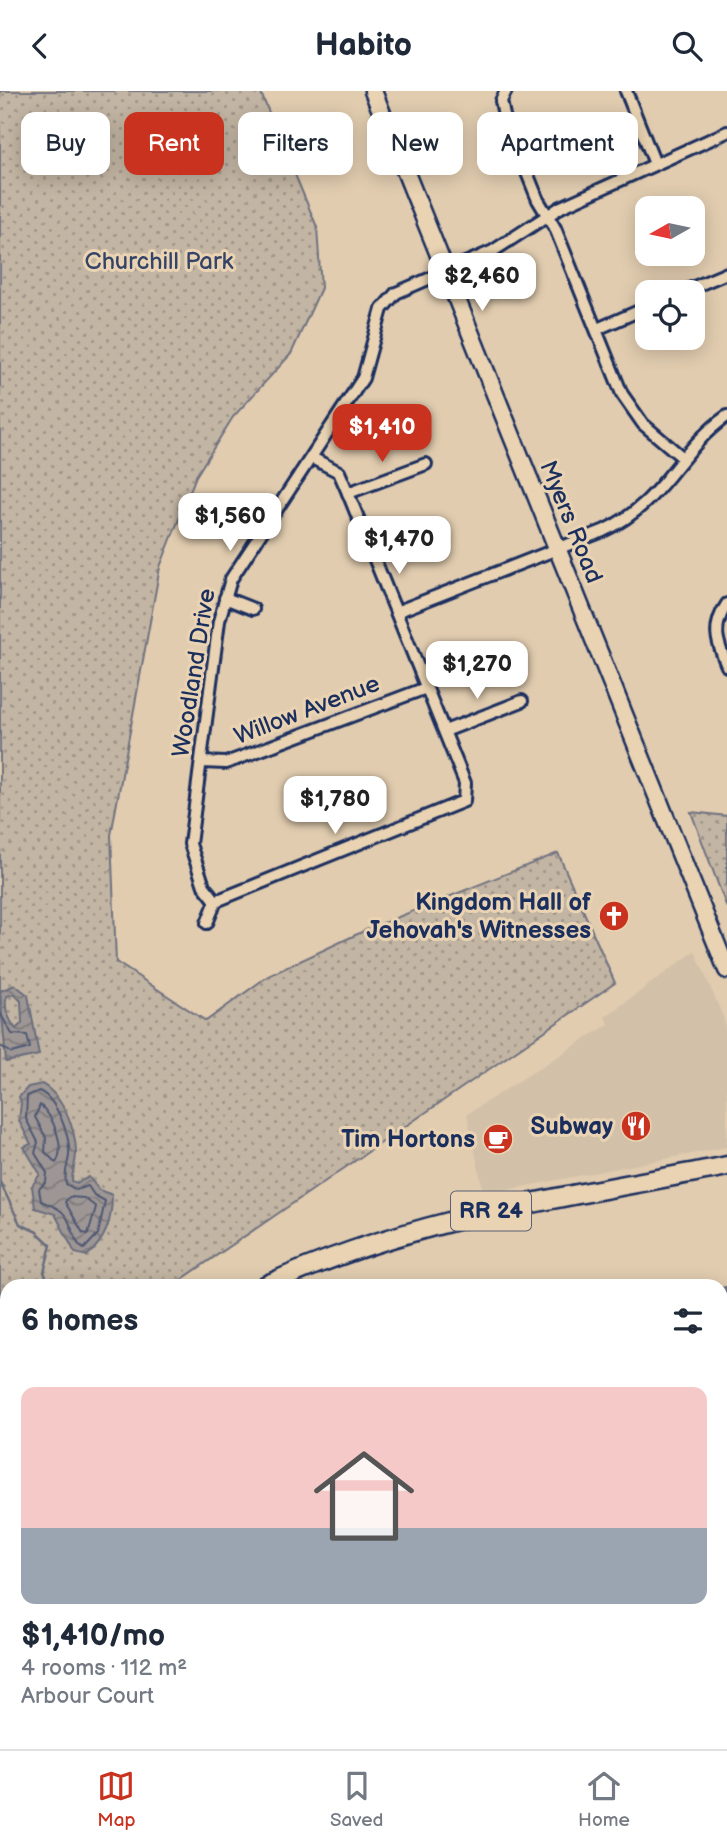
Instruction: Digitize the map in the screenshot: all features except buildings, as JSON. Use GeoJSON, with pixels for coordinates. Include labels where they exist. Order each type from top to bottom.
{"type":"FeatureCollection","features":[{"type":"Feature","properties":{"kind":"main road","name":"Myers Road"},"geometry":{"type":"LineString","coordinates":[[373,91],[727,970]]}},
{"type":"Feature","properties":{"kind":"main road","name":"RR 24"},"geometry":{"type":"LineString","coordinates":[[282,1279],[374,1241],[447,1220],[727,1166]]}},
{"type":"Feature","properties":{"kind":"street"},"geometry":{"type":"LineString","coordinates":[[506,91],[502,98],[502,110],[629,406],[643,424],[683,458]]}},
{"type":"Feature","properties":{"kind":"street"},"geometry":{"type":"LineString","coordinates":[[625,91],[655,164]]}},
{"type":"Feature","properties":{"kind":"street","name":"Woodland Drive"},"geometry":{"type":"LineString","coordinates":[[216,901],[204,886],[190,844],[219,621],[225,598],[231,579],[363,378],[382,309],[396,293],[503,246],[547,215],[727,132]]}},
{"type":"Feature","properties":{"kind":"street"},"geometry":{"type":"LineString","coordinates":[[705,282],[727,273]]}},
{"type":"Feature","properties":{"kind":"street"},"geometry":{"type":"LineString","coordinates":[[597,329],[635,313]]}},
{"type":"Feature","properties":{"kind":"street"},"geometry":{"type":"LineString","coordinates":[[397,613],[558,549],[634,515],[661,489],[683,458],[727,416]]}},
{"type":"Feature","properties":{"kind":"street"},"geometry":{"type":"LineString","coordinates":[[207,923],[216,901],[464,801],[465,783],[339,472],[312,458]]}},
{"type":"Feature","properties":{"kind":"street"},"geometry":{"type":"LineString","coordinates":[[348,493],[426,464]]}},
{"type":"Feature","properties":{"kind":"street"},"geometry":{"type":"LineString","coordinates":[[225,598],[253,609]]}},
{"type":"Feature","properties":{"kind":"street"},"geometry":{"type":"LineString","coordinates":[[727,604],[717,619],[715,631],[727,666]]}},
{"type":"Feature","properties":{"kind":"street","name":"Willow Avenue"},"geometry":{"type":"LineString","coordinates":[[201,762],[226,763],[426,688]]}},
{"type":"Feature","properties":{"kind":"street"},"geometry":{"type":"LineString","coordinates":[[445,731],[522,701]]}},
{"type":"Feature","properties":{"kind":"shaded area"},"geometry":{"type":"Polygon","coordinates":[[[695,951],[724,1019],[727,1038],[727,1147],[484,1194],[467,1114],[609,1024],[605,1017],[695,951]]]}},
{"type":"Feature","properties":{"kind":"green space","name":"Churchill Park"},"geometry":{"type":"Polygon","coordinates":[[[0,91],[260,91],[269,112],[238,112],[238,175],[295,175],[317,227],[321,288],[291,354],[233,417],[196,476],[160,567],[111,835],[116,962],[206,1021],[268,976],[366,930],[558,853],[615,983],[182,1279],[0,1279],[0,91]]]}},
{"type":"Feature","properties":{"kind":"green space"},"geometry":{"type":"Polygon","coordinates":[[[691,812],[727,816],[727,908],[691,812]]]}},
{"type":"Feature","properties":{"kind":"water"},"geometry":{"type":"Polygon","coordinates":[[[15,985],[28,995],[39,1055],[6,1062],[0,991],[15,985]],[[14,994],[7,996],[6,1000],[7,1013],[16,1029],[22,1023],[21,1001],[14,994]]]}},
{"type":"Feature","properties":{"kind":"water"},"geometry":{"type":"Polygon","coordinates":[[[42,1084],[62,1105],[71,1124],[76,1153],[72,1181],[77,1183],[89,1177],[99,1190],[112,1195],[107,1229],[87,1256],[75,1253],[55,1214],[35,1208],[32,1186],[40,1174],[24,1147],[31,1144],[19,1121],[19,1097],[28,1087],[42,1084]]]}},
{"type":"Feature","properties":{"kind":"waterway"},"geometry":{"type":"LineString","coordinates":[[0,1182],[20,1224],[37,1232],[51,1245],[44,1272],[47,1279]]}},
{"type":"Feature","properties":{"kind":"place","name":"Kingdom Hall of Jehovah's Witnesses"},"geometry":{"type":"Point","coordinates":[614,916]}},
{"type":"Feature","properties":{"kind":"place","name":"Subway"},"geometry":{"type":"Point","coordinates":[636,1126]}},
{"type":"Feature","properties":{"kind":"place","name":"Tim Hortons"},"geometry":{"type":"Point","coordinates":[498,1139]}}]}
